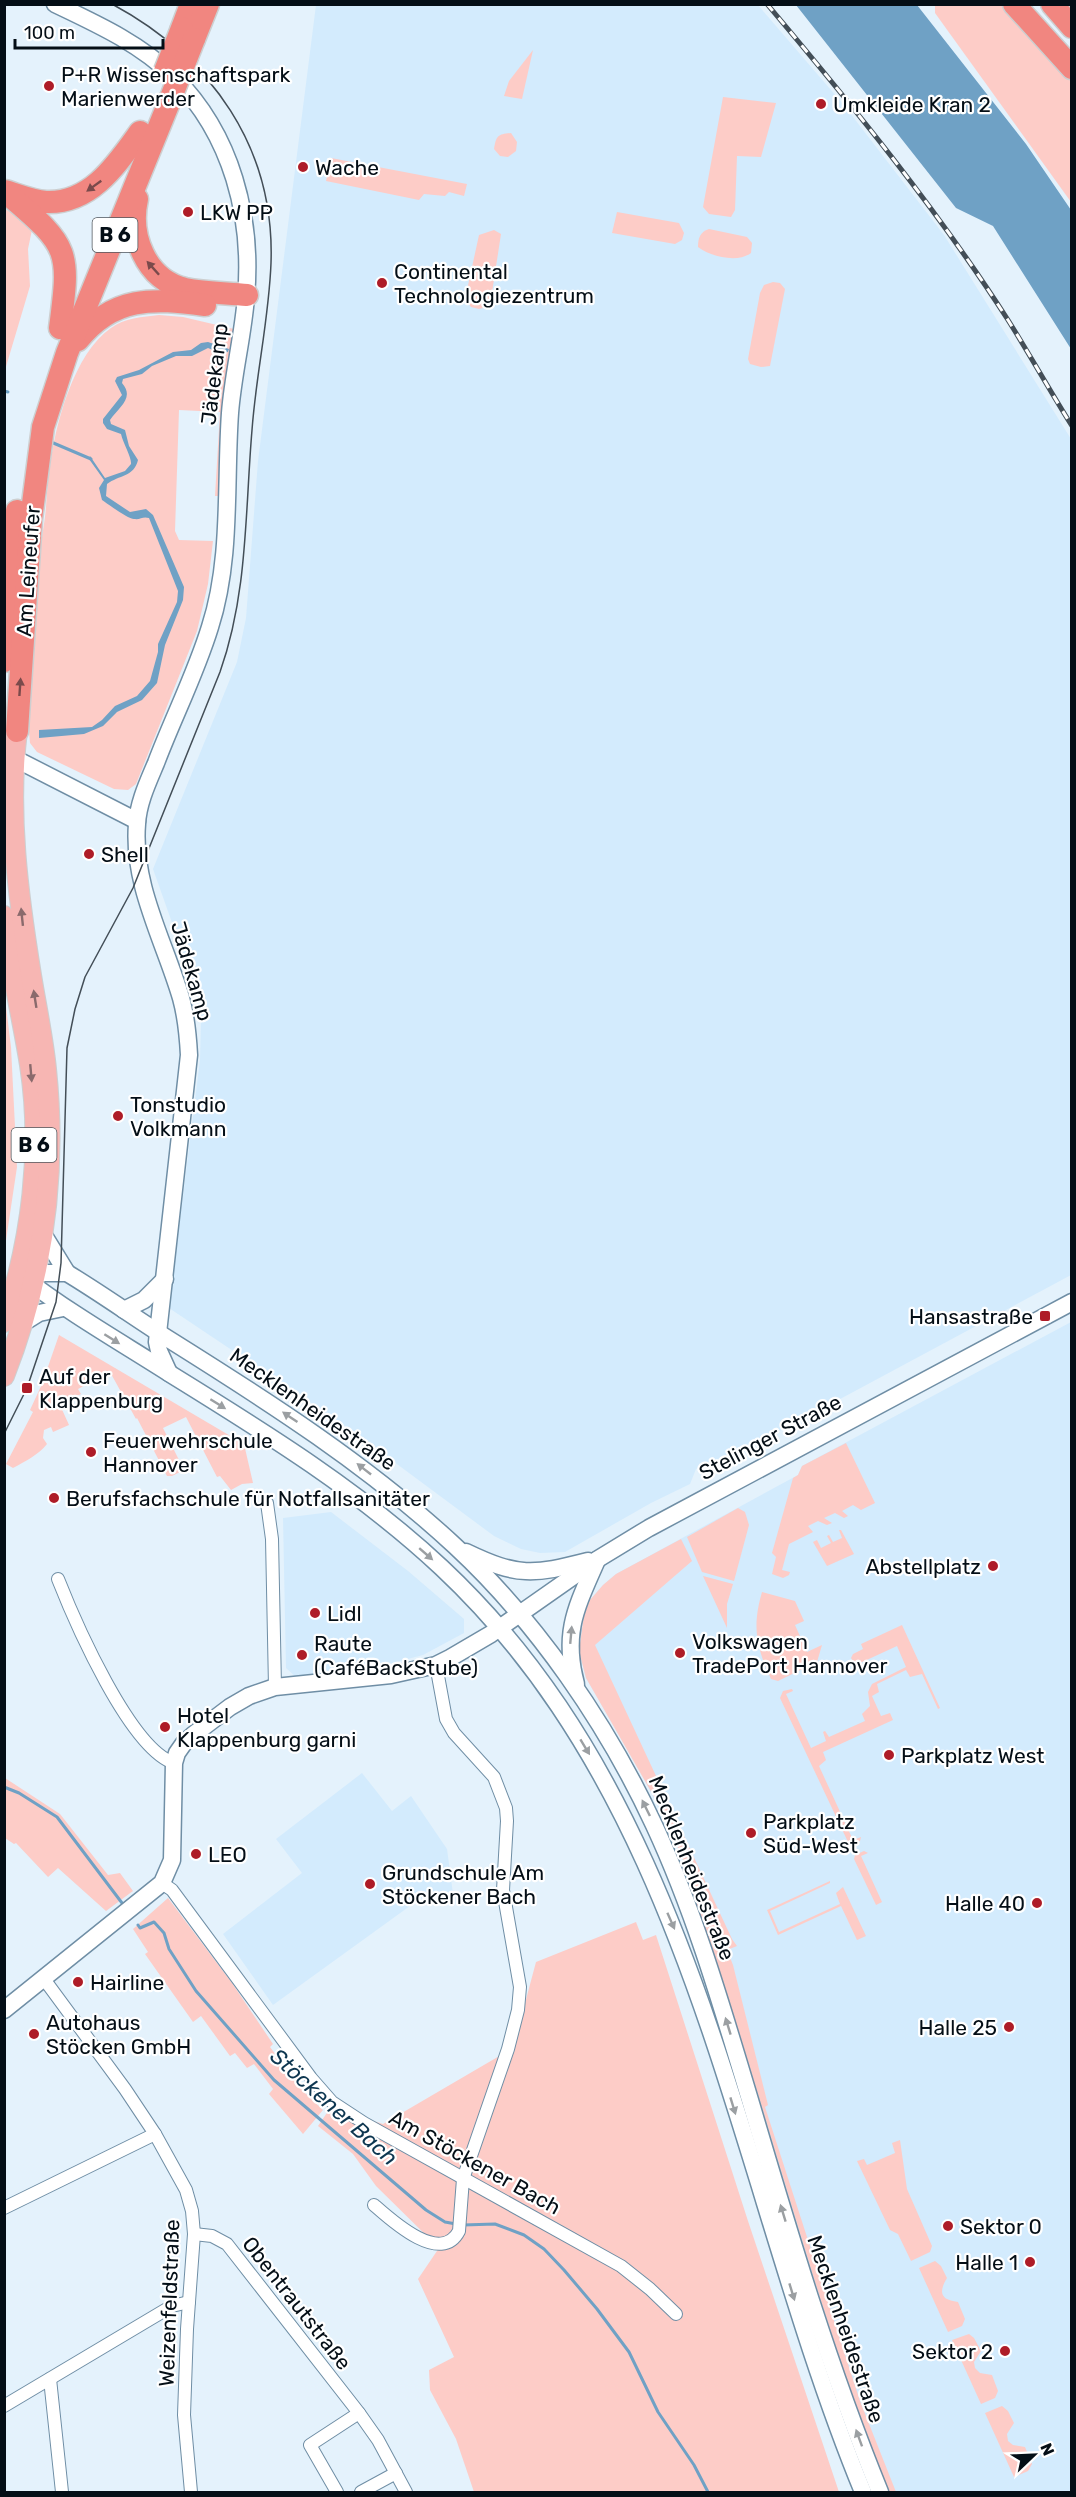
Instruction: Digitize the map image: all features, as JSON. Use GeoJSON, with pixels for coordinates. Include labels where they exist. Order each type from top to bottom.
{"type":"FeatureCollection","features":[{"type":"Feature","properties":{"kind":"highway","name":"Am Leineufer"},"geometry":{"type":"LineString","coordinates":[[17,731],[38,454],[43,427],[67,352],[188,33],[191,4]]}},
{"type":"Feature","properties":{"kind":"highway","name":"Am Leineufer"},"geometry":{"type":"LineString","coordinates":[[188,33],[208,4]]}},
{"type":"Feature","properties":{"kind":"highway"},"geometry":{"type":"LineString","coordinates":[[1014,4],[1071,66]]}},
{"type":"Feature","properties":{"kind":"highway"},"geometry":{"type":"LineString","coordinates":[[1022,4],[1071,66]]}},
{"type":"Feature","properties":{"kind":"highway"},"geometry":{"type":"LineString","coordinates":[[1052,4],[1071,27]]}},
{"type":"Feature","properties":{"kind":"highway"},"geometry":{"type":"LineString","coordinates":[[163,102],[134,217],[136,237],[144,258],[166,281],[184,289],[246,303]]}},
{"type":"Feature","properties":{"kind":"highway","name":"Am Leineufer"},"geometry":{"type":"LineString","coordinates":[[4,660],[23,452],[39,385],[140,132],[163,102]]}},
{"type":"Feature","properties":{"kind":"highway"},"geometry":{"type":"LineString","coordinates":[[60,328],[66,279],[65,264],[40,210],[96,185],[112,171],[140,132]]}},
{"type":"Feature","properties":{"kind":"highway"},"geometry":{"type":"LineString","coordinates":[[67,352],[91,324],[106,312],[125,304],[157,301],[246,303]]}},
{"type":"Feature","properties":{"kind":"main road","name":"Jädekamp"},"geometry":{"type":"LineString","coordinates":[[55,4],[100,26],[147,54],[174,77],[208,120],[226,154],[241,199],[246,236],[246,303],[230,409],[223,561],[218,599],[206,642],[148,782],[137,821],[136,845],[141,884],[181,999],[187,1025],[189,1055],[159,1333],[159,1351],[169,1373]]}},
{"type":"Feature","properties":{"kind":"main road","name":"Am Leineufer"},"geometry":{"type":"LineString","coordinates":[[4,1376],[14,1322],[43,1234],[51,1162],[46,1066],[24,927],[16,859],[9,755],[17,731]]}},
{"type":"Feature","properties":{"kind":"main road"},"geometry":{"type":"LineString","coordinates":[[9,755],[137,821]]}},
{"type":"Feature","properties":{"kind":"main road","name":"Am Leineufer"},"geometry":{"type":"LineString","coordinates":[[4,916],[30,1067],[34,1112],[30,1277]]}},
{"type":"Feature","properties":{"kind":"main road"},"geometry":{"type":"LineString","coordinates":[[43,1234],[67,1273]]}},
{"type":"Feature","properties":{"kind":"main road","name":"Mecklenheidestraße"},"geometry":{"type":"LineString","coordinates":[[30,1277],[67,1273],[338,1450],[397,1495],[457,1548],[520,1615],[578,1692],[630,1775],[660,1838],[700,1940],[798,2262],[880,2493]]}},
{"type":"Feature","properties":{"kind":"main road","name":"Mecklenheidestraße"},"geometry":{"type":"LineString","coordinates":[[30,1277],[63,1308],[255,1427],[382,1515],[443,1569],[499,1629],[553,1698],[610,1788],[676,1933],[704,2013],[813,2360],[863,2493]]}},
{"type":"Feature","properties":{"kind":"main road"},"geometry":{"type":"LineString","coordinates":[[124,1310],[144,1300],[165,1279]]}},
{"type":"Feature","properties":{"kind":"main road","name":"Stelinger Straße"},"geometry":{"type":"LineString","coordinates":[[174,1762],[184,1743],[213,1718],[249,1696],[275,1687],[371,1678],[436,1665],[464,1651],[520,1615],[598,1559],[649,1528],[1071,1302]]}},
{"type":"Feature","properties":{"kind":"main road"},"geometry":{"type":"LineString","coordinates":[[14,1322],[63,1308]]}},
{"type":"Feature","properties":{"kind":"main road"},"geometry":{"type":"LineString","coordinates":[[457,1548],[495,1566],[520,1572],[552,1570],[598,1559]]}},
{"type":"Feature","properties":{"kind":"main road"},"geometry":{"type":"LineString","coordinates":[[578,1692],[570,1662],[572,1619],[598,1559]]}},
{"type":"Feature","properties":{"kind":"main road"},"geometry":{"type":"LineString","coordinates":[[4,2010],[162,1883],[172,1860],[174,1762]]}},
{"type":"Feature","properties":{"kind":"street"},"geometry":{"type":"LineString","coordinates":[[267,1503],[272,1539],[275,1687]]}},
{"type":"Feature","properties":{"kind":"street"},"geometry":{"type":"LineString","coordinates":[[58,1579],[83,1637],[114,1698],[159,1755],[174,1762]]}},
{"type":"Feature","properties":{"kind":"street"},"geometry":{"type":"LineString","coordinates":[[374,2205],[400,2228],[433,2244],[442,2244],[456,2237],[459,2231],[464,2179],[508,2049],[518,2010],[520,1987],[503,1890],[506,1808],[494,1777],[454,1733],[446,1719],[436,1665]]}},
{"type":"Feature","properties":{"kind":"street","name":"Am Stöckener Bach"},"geometry":{"type":"LineString","coordinates":[[162,1883],[172,1890],[311,2078],[332,2102],[349,2114],[621,2266],[676,2314]]}},
{"type":"Feature","properties":{"kind":"street","name":"Weizenfeldstraße"},"geometry":{"type":"LineString","coordinates":[[44,1979],[155,2134],[186,2190],[192,2211],[194,2234],[184,2415],[191,2493]]}},
{"type":"Feature","properties":{"kind":"street"},"geometry":{"type":"LineString","coordinates":[[4,2208],[155,2134]]}},
{"type":"Feature","properties":{"kind":"street","name":"Obentrautstraße"},"geometry":{"type":"LineString","coordinates":[[194,2234],[212,2236],[227,2244],[359,2414],[406,2493]]}},
{"type":"Feature","properties":{"kind":"street"},"geometry":{"type":"LineString","coordinates":[[4,2406],[172,2306],[189,2302]]}},
{"type":"Feature","properties":{"kind":"street"},"geometry":{"type":"LineString","coordinates":[[50,2379],[62,2493]]}},
{"type":"Feature","properties":{"kind":"street"},"geometry":{"type":"LineString","coordinates":[[337,2493],[310,2445],[359,2414]]}},
{"type":"Feature","properties":{"kind":"street"},"geometry":{"type":"LineString","coordinates":[[361,2493],[396,2473]]}},
{"type":"Feature","properties":{"kind":"shaded area"},"geometry":{"type":"Polygon","coordinates":[[[316,5],[758,5],[843,104],[944,235],[1071,439],[1071,1275],[788,1427],[696,1469],[690,1484],[651,1503],[565,1552],[540,1553],[521,1549],[494,1536],[351,1430],[169,1308],[200,1060],[201,1020],[192,979],[153,869],[237,662],[246,618],[258,461],[316,5]]]}},
{"type":"Feature","properties":{"kind":"shaded area"},"geometry":{"type":"Polygon","coordinates":[[[935,5],[1005,5],[1071,80],[1071,202],[935,13],[935,5]]]}},
{"type":"Feature","properties":{"kind":"shaded area"},"geometry":{"type":"Polygon","coordinates":[[[533,50],[522,99],[504,96],[509,81],[533,50]]]}},
{"type":"Feature","properties":{"kind":"shaded area"},"geometry":{"type":"Polygon","coordinates":[[[723,97],[776,103],[761,157],[737,156],[735,210],[731,217],[709,214],[703,207],[723,97]]]}},
{"type":"Feature","properties":{"kind":"shaded area"},"geometry":{"type":"Polygon","coordinates":[[[511,133],[517,142],[516,151],[508,157],[500,156],[494,149],[497,138],[500,135],[511,133]]]}},
{"type":"Feature","properties":{"kind":"shaded area"},"geometry":{"type":"Polygon","coordinates":[[[331,158],[467,184],[464,196],[449,192],[445,196],[424,194],[419,200],[326,181],[331,158]]]}},
{"type":"Feature","properties":{"kind":"shaded area"},"geometry":{"type":"Polygon","coordinates":[[[5,209],[33,225],[28,249],[30,286],[5,370],[5,209]]]}},
{"type":"Feature","properties":{"kind":"shaded area"},"geometry":{"type":"Polygon","coordinates":[[[617,212],[679,223],[684,233],[682,240],[675,244],[612,233],[617,212]]]}},
{"type":"Feature","properties":{"kind":"shaded area"},"geometry":{"type":"Polygon","coordinates":[[[709,229],[747,237],[752,243],[751,253],[739,258],[725,258],[703,251],[698,247],[699,238],[709,229]]]}},
{"type":"Feature","properties":{"kind":"shaded area"},"geometry":{"type":"Polygon","coordinates":[[[494,230],[501,234],[491,299],[487,307],[479,309],[471,307],[465,299],[479,235],[494,230]]]}},
{"type":"Feature","properties":{"kind":"shaded area"},"geometry":{"type":"Polygon","coordinates":[[[773,282],[780,283],[785,289],[770,366],[761,367],[750,364],[748,359],[760,293],[764,285],[773,282]]]}},
{"type":"Feature","properties":{"kind":"shaded area"},"geometry":{"type":"Polygon","coordinates":[[[159,315],[183,317],[234,329],[226,379],[218,496],[215,496],[220,412],[179,410],[175,531],[179,540],[213,541],[208,584],[197,631],[136,784],[128,790],[114,789],[37,752],[30,743],[28,721],[36,593],[48,479],[56,431],[68,391],[87,354],[98,339],[111,328],[128,320],[159,315]]]}},
{"type":"Feature","properties":{"kind":"shaded area"},"geometry":{"type":"Polygon","coordinates":[[[4,990],[11,1047],[17,1167],[5,1247],[4,990]]]}},
{"type":"Feature","properties":{"kind":"shaded area"},"geometry":{"type":"Polygon","coordinates":[[[1071,1322],[1071,2492],[888,2492],[809,2265],[731,2006],[691,1889],[687,1869],[642,1774],[586,1678],[579,1651],[580,1633],[590,1600],[616,1574],[798,1475],[802,1466],[1071,1322]]]}},
{"type":"Feature","properties":{"kind":"shaded area"},"geometry":{"type":"Polygon","coordinates":[[[59,1335],[244,1444],[253,1483],[242,1484],[231,1490],[220,1476],[217,1477],[186,1417],[163,1428],[184,1470],[167,1476],[110,1372],[78,1389],[81,1394],[60,1405],[69,1425],[53,1432],[51,1427],[44,1430],[43,1438],[47,1444],[40,1451],[13,1468],[6,1464],[33,1412],[30,1410],[42,1384],[59,1335]]]}},
{"type":"Feature","properties":{"kind":"shaded area"},"geometry":{"type":"Polygon","coordinates":[[[846,1443],[875,1503],[861,1510],[853,1505],[842,1511],[848,1516],[844,1518],[835,1513],[824,1518],[832,1523],[827,1525],[818,1521],[808,1526],[813,1532],[789,1544],[782,1570],[790,1572],[789,1575],[783,1578],[772,1574],[776,1557],[772,1553],[793,1478],[798,1475],[802,1466],[846,1443]]]}},
{"type":"Feature","properties":{"kind":"shaded area"},"geometry":{"type":"Polygon","coordinates":[[[738,1508],[745,1512],[749,1525],[734,1581],[702,1572],[687,1537],[738,1508]]]}},
{"type":"Feature","properties":{"kind":"shaded area"},"geometry":{"type":"Polygon","coordinates":[[[331,1512],[408,1571],[464,1619],[464,1633],[423,1655],[377,1667],[296,1677],[286,1668],[283,1518],[331,1512]]]}},
{"type":"Feature","properties":{"kind":"shaded area"},"geometry":{"type":"Polygon","coordinates":[[[839,1530],[854,1554],[827,1566],[813,1542],[817,1540],[821,1548],[831,1543],[827,1536],[829,1535],[833,1542],[842,1538],[839,1530]]]}},
{"type":"Feature","properties":{"kind":"shaded area"},"geometry":{"type":"Polygon","coordinates":[[[681,1539],[692,1561],[595,1645],[737,1946],[727,1950],[733,1965],[768,2105],[765,2107],[860,2401],[896,2492],[888,2492],[834,2343],[741,2039],[691,1889],[687,1869],[661,1809],[586,1678],[579,1651],[584,1615],[590,1600],[603,1585],[616,1574],[681,1539]]]}},
{"type":"Feature","properties":{"kind":"shaded area"},"geometry":{"type":"Polygon","coordinates":[[[703,1576],[733,1584],[727,1604],[727,1628],[703,1576]]]}},
{"type":"Feature","properties":{"kind":"shaded area"},"geometry":{"type":"Polygon","coordinates":[[[762,1592],[795,1601],[804,1621],[795,1625],[807,1652],[822,1645],[817,1662],[778,1681],[771,1679],[757,1636],[757,1616],[762,1592]]]}},
{"type":"Feature","properties":{"kind":"shaded area"},"geometry":{"type":"Polygon","coordinates":[[[902,1625],[940,1708],[938,1709],[922,1674],[910,1677],[906,1670],[877,1684],[879,1692],[872,1696],[881,1716],[890,1713],[893,1720],[823,1752],[826,1760],[819,1766],[853,1840],[861,1837],[860,1841],[852,1844],[848,1842],[780,1698],[783,1691],[792,1689],[793,1691],[786,1694],[811,1748],[826,1741],[823,1732],[825,1731],[829,1737],[865,1721],[862,1714],[870,1706],[868,1692],[872,1684],[906,1667],[897,1646],[858,1664],[861,1674],[851,1658],[853,1654],[863,1649],[861,1644],[902,1625]]]}},
{"type":"Feature","properties":{"kind":"shaded area","name":"Grundschule Am Stöckener Bach"},"geometry":{"type":"Polygon","coordinates":[[[362,1773],[392,1811],[411,1796],[447,1849],[453,1894],[421,1898],[273,2005],[223,1934],[302,1873],[276,1839],[362,1773]]]}},
{"type":"Feature","properties":{"kind":"shaded area"},"geometry":{"type":"Polygon","coordinates":[[[5,1778],[60,1814],[108,1875],[120,1873],[133,1891],[106,1911],[58,1868],[48,1877],[16,1843],[5,1838],[5,1778]]]}},
{"type":"Feature","properties":{"kind":"shaded area"},"geometry":{"type":"Polygon","coordinates":[[[864,1851],[868,1853],[861,1856],[882,1902],[876,1905],[854,1859],[855,1855],[864,1851]]]}},
{"type":"Feature","properties":{"kind":"shaded area"},"geometry":{"type":"Polygon","coordinates":[[[830,1881],[770,1911],[779,1932],[840,1904],[836,1893],[843,1887],[866,1936],[857,1940],[841,1906],[778,1935],[767,1910],[830,1881]]]}},
{"type":"Feature","properties":{"kind":"shaded area"},"geometry":{"type":"Polygon","coordinates":[[[168,1898],[232,1983],[273,2044],[270,2047],[304,2092],[323,2110],[303,2134],[269,2094],[273,2089],[254,2064],[247,2068],[235,2053],[230,2056],[201,2016],[193,2022],[145,1954],[148,1952],[133,1929],[168,1898]]]}},
{"type":"Feature","properties":{"kind":"shaded area"},"geometry":{"type":"Polygon","coordinates":[[[636,1922],[643,1940],[656,1935],[748,2221],[839,2492],[474,2492],[456,2439],[430,2390],[429,2370],[454,2357],[418,2279],[439,2248],[376,2186],[353,2154],[318,2126],[331,2107],[383,2124],[513,2048],[536,1962],[636,1922]]]}},
{"type":"Feature","properties":{"kind":"shaded area"},"geometry":{"type":"Polygon","coordinates":[[[900,2140],[907,2189],[932,2246],[930,2252],[911,2261],[898,2234],[890,2230],[857,2161],[864,2159],[867,2165],[895,2153],[892,2143],[900,2140]]]}},
{"type":"Feature","properties":{"kind":"shaded area"},"geometry":{"type":"Polygon","coordinates":[[[935,2261],[941,2266],[947,2278],[943,2295],[948,2300],[958,2302],[965,2319],[962,2326],[948,2332],[919,2268],[935,2261]]]}},
{"type":"Feature","properties":{"kind":"shaded area"},"geometry":{"type":"Polygon","coordinates":[[[969,2334],[981,2351],[974,2362],[975,2368],[980,2373],[992,2375],[998,2391],[995,2398],[981,2404],[952,2340],[969,2334]]]}},
{"type":"Feature","properties":{"kind":"shaded area"},"geometry":{"type":"Polygon","coordinates":[[[1002,2406],[1008,2411],[1014,2423],[1007,2434],[1008,2441],[1013,2445],[1025,2447],[1032,2464],[1028,2471],[1014,2477],[985,2413],[1002,2406]]]}},
{"type":"Feature","properties":{"kind":"water"},"geometry":{"type":"Polygon","coordinates":[[[796,5],[917,5],[1026,144],[1071,210],[1071,349],[993,226],[956,208],[796,5]]]}},
{"type":"Feature","properties":{"kind":"water"},"geometry":{"type":"Polygon","coordinates":[[[208,342],[229,349],[228,352],[220,353],[208,348],[192,356],[176,356],[152,366],[142,374],[123,379],[126,398],[110,420],[111,424],[125,430],[129,446],[138,460],[130,473],[107,484],[106,496],[130,512],[146,509],[153,515],[184,587],[183,600],[165,645],[157,683],[142,700],[117,712],[103,726],[84,734],[39,738],[39,730],[92,727],[115,706],[137,696],[150,681],[158,644],[177,602],[178,591],[149,518],[131,518],[102,500],[99,488],[104,480],[89,459],[90,456],[105,478],[125,471],[131,464],[121,434],[107,429],[103,423],[103,419],[122,395],[115,381],[117,377],[139,370],[173,352],[191,350],[201,343],[208,342]]]}},
{"type":"Feature","properties":{"kind":"waterway"},"geometry":{"type":"LineString","coordinates":[[4,391],[8,392]]}},
{"type":"Feature","properties":{"kind":"waterway"},"geometry":{"type":"LineString","coordinates":[[51,442],[91,459]]}},
{"type":"Feature","properties":{"kind":"waterway","name":"Stöckener Bach"},"geometry":{"type":"LineString","coordinates":[[4,1787],[19,1793],[57,1817],[122,1903]]}},
{"type":"Feature","properties":{"kind":"waterway","name":"Stöckener Bach"},"geometry":{"type":"LineString","coordinates":[[138,1925],[140,1928],[154,1922],[164,1933],[169,1949],[196,1991],[274,2080],[426,2210],[445,2222],[456,2224]]}},
{"type":"Feature","properties":{"kind":"waterway","name":"Stöckener Bach"},"geometry":{"type":"LineString","coordinates":[[463,2225],[495,2224],[524,2235],[544,2249],[564,2270],[629,2352],[658,2412],[694,2465],[708,2492]]}},
{"type":"Feature","properties":{"kind":"tram line"},"geometry":{"type":"LineString","coordinates":[[4,1434],[27,1388],[56,1302],[61,1263],[67,1048],[75,1009],[85,977],[133,888],[220,672],[236,612],[244,552],[254,409],[270,284],[269,221],[262,182],[249,145],[230,111],[207,79],[180,51],[148,26],[112,4]]}},
{"type":"Feature","properties":{"kind":"railway"},"geometry":{"type":"LineString","coordinates":[[767,4],[862,119],[952,238],[1008,320],[1072,426]]}},
{"type":"Feature","properties":{"kind":"place","name":"P+R Wissenschaftspark Marienwerder"},"geometry":{"type":"Point","coordinates":[49,86]}},
{"type":"Feature","properties":{"kind":"place","name":"Umkleide Kran 2"},"geometry":{"type":"Point","coordinates":[821,104]}},
{"type":"Feature","properties":{"kind":"place","name":"Wache"},"geometry":{"type":"Point","coordinates":[303,167]}},
{"type":"Feature","properties":{"kind":"place","name":"LKW PP"},"geometry":{"type":"Point","coordinates":[188,212]}},
{"type":"Feature","properties":{"kind":"place","name":"Continental Technologiezentrum"},"geometry":{"type":"Point","coordinates":[382,283]}},
{"type":"Feature","properties":{"kind":"place","name":"Shell"},"geometry":{"type":"Point","coordinates":[89,854]}},
{"type":"Feature","properties":{"kind":"place","name":"Tonstudio Volkmann"},"geometry":{"type":"Point","coordinates":[118,1116]}},
{"type":"Feature","properties":{"kind":"place","name":"Hansastraße"},"geometry":{"type":"Point","coordinates":[1045,1316]}},
{"type":"Feature","properties":{"kind":"place","name":"Auf der Klappenburg"},"geometry":{"type":"Point","coordinates":[27,1388]}},
{"type":"Feature","properties":{"kind":"place","name":"Feuerwehrschule Hannover"},"geometry":{"type":"Point","coordinates":[91,1452]}},
{"type":"Feature","properties":{"kind":"place","name":"Berufsfachschule für Notfallsanitäter"},"geometry":{"type":"Point","coordinates":[54,1498]}},
{"type":"Feature","properties":{"kind":"place","name":"Abstellplatz"},"geometry":{"type":"Point","coordinates":[993,1566]}},
{"type":"Feature","properties":{"kind":"place","name":"Lidl"},"geometry":{"type":"Point","coordinates":[315,1613]}},
{"type":"Feature","properties":{"kind":"place","name":"Volkswagen TradePort Hannover"},"geometry":{"type":"Point","coordinates":[680,1653]}},
{"type":"Feature","properties":{"kind":"place","name":"Raute (CaféBackStube)"},"geometry":{"type":"Point","coordinates":[302,1655]}},
{"type":"Feature","properties":{"kind":"place","name":"Hotel Klappenburg garni"},"geometry":{"type":"Point","coordinates":[165,1727]}},
{"type":"Feature","properties":{"kind":"place","name":"Parkplatz West"},"geometry":{"type":"Point","coordinates":[889,1755]}},
{"type":"Feature","properties":{"kind":"place","name":"Parkplatz Süd-West"},"geometry":{"type":"Point","coordinates":[751,1833]}},
{"type":"Feature","properties":{"kind":"place","name":"LEO"},"geometry":{"type":"Point","coordinates":[196,1854]}},
{"type":"Feature","properties":{"kind":"place","name":"Grundschule Am Stöckener Bach"},"geometry":{"type":"Point","coordinates":[370,1884]}},
{"type":"Feature","properties":{"kind":"place","name":"Halle 40"},"geometry":{"type":"Point","coordinates":[1037,1903]}},
{"type":"Feature","properties":{"kind":"place","name":"Hairline"},"geometry":{"type":"Point","coordinates":[78,1982]}},
{"type":"Feature","properties":{"kind":"place","name":"Halle 25"},"geometry":{"type":"Point","coordinates":[1009,2027]}},
{"type":"Feature","properties":{"kind":"place","name":"Autohaus Stöcken GmbH"},"geometry":{"type":"Point","coordinates":[34,2034]}},
{"type":"Feature","properties":{"kind":"place","name":"Sektor 0"},"geometry":{"type":"Point","coordinates":[948,2226]}},
{"type":"Feature","properties":{"kind":"place","name":"Halle 1"},"geometry":{"type":"Point","coordinates":[1030,2262]}},
{"type":"Feature","properties":{"kind":"place","name":"Sektor 2"},"geometry":{"type":"Point","coordinates":[1005,2351]}}]}
